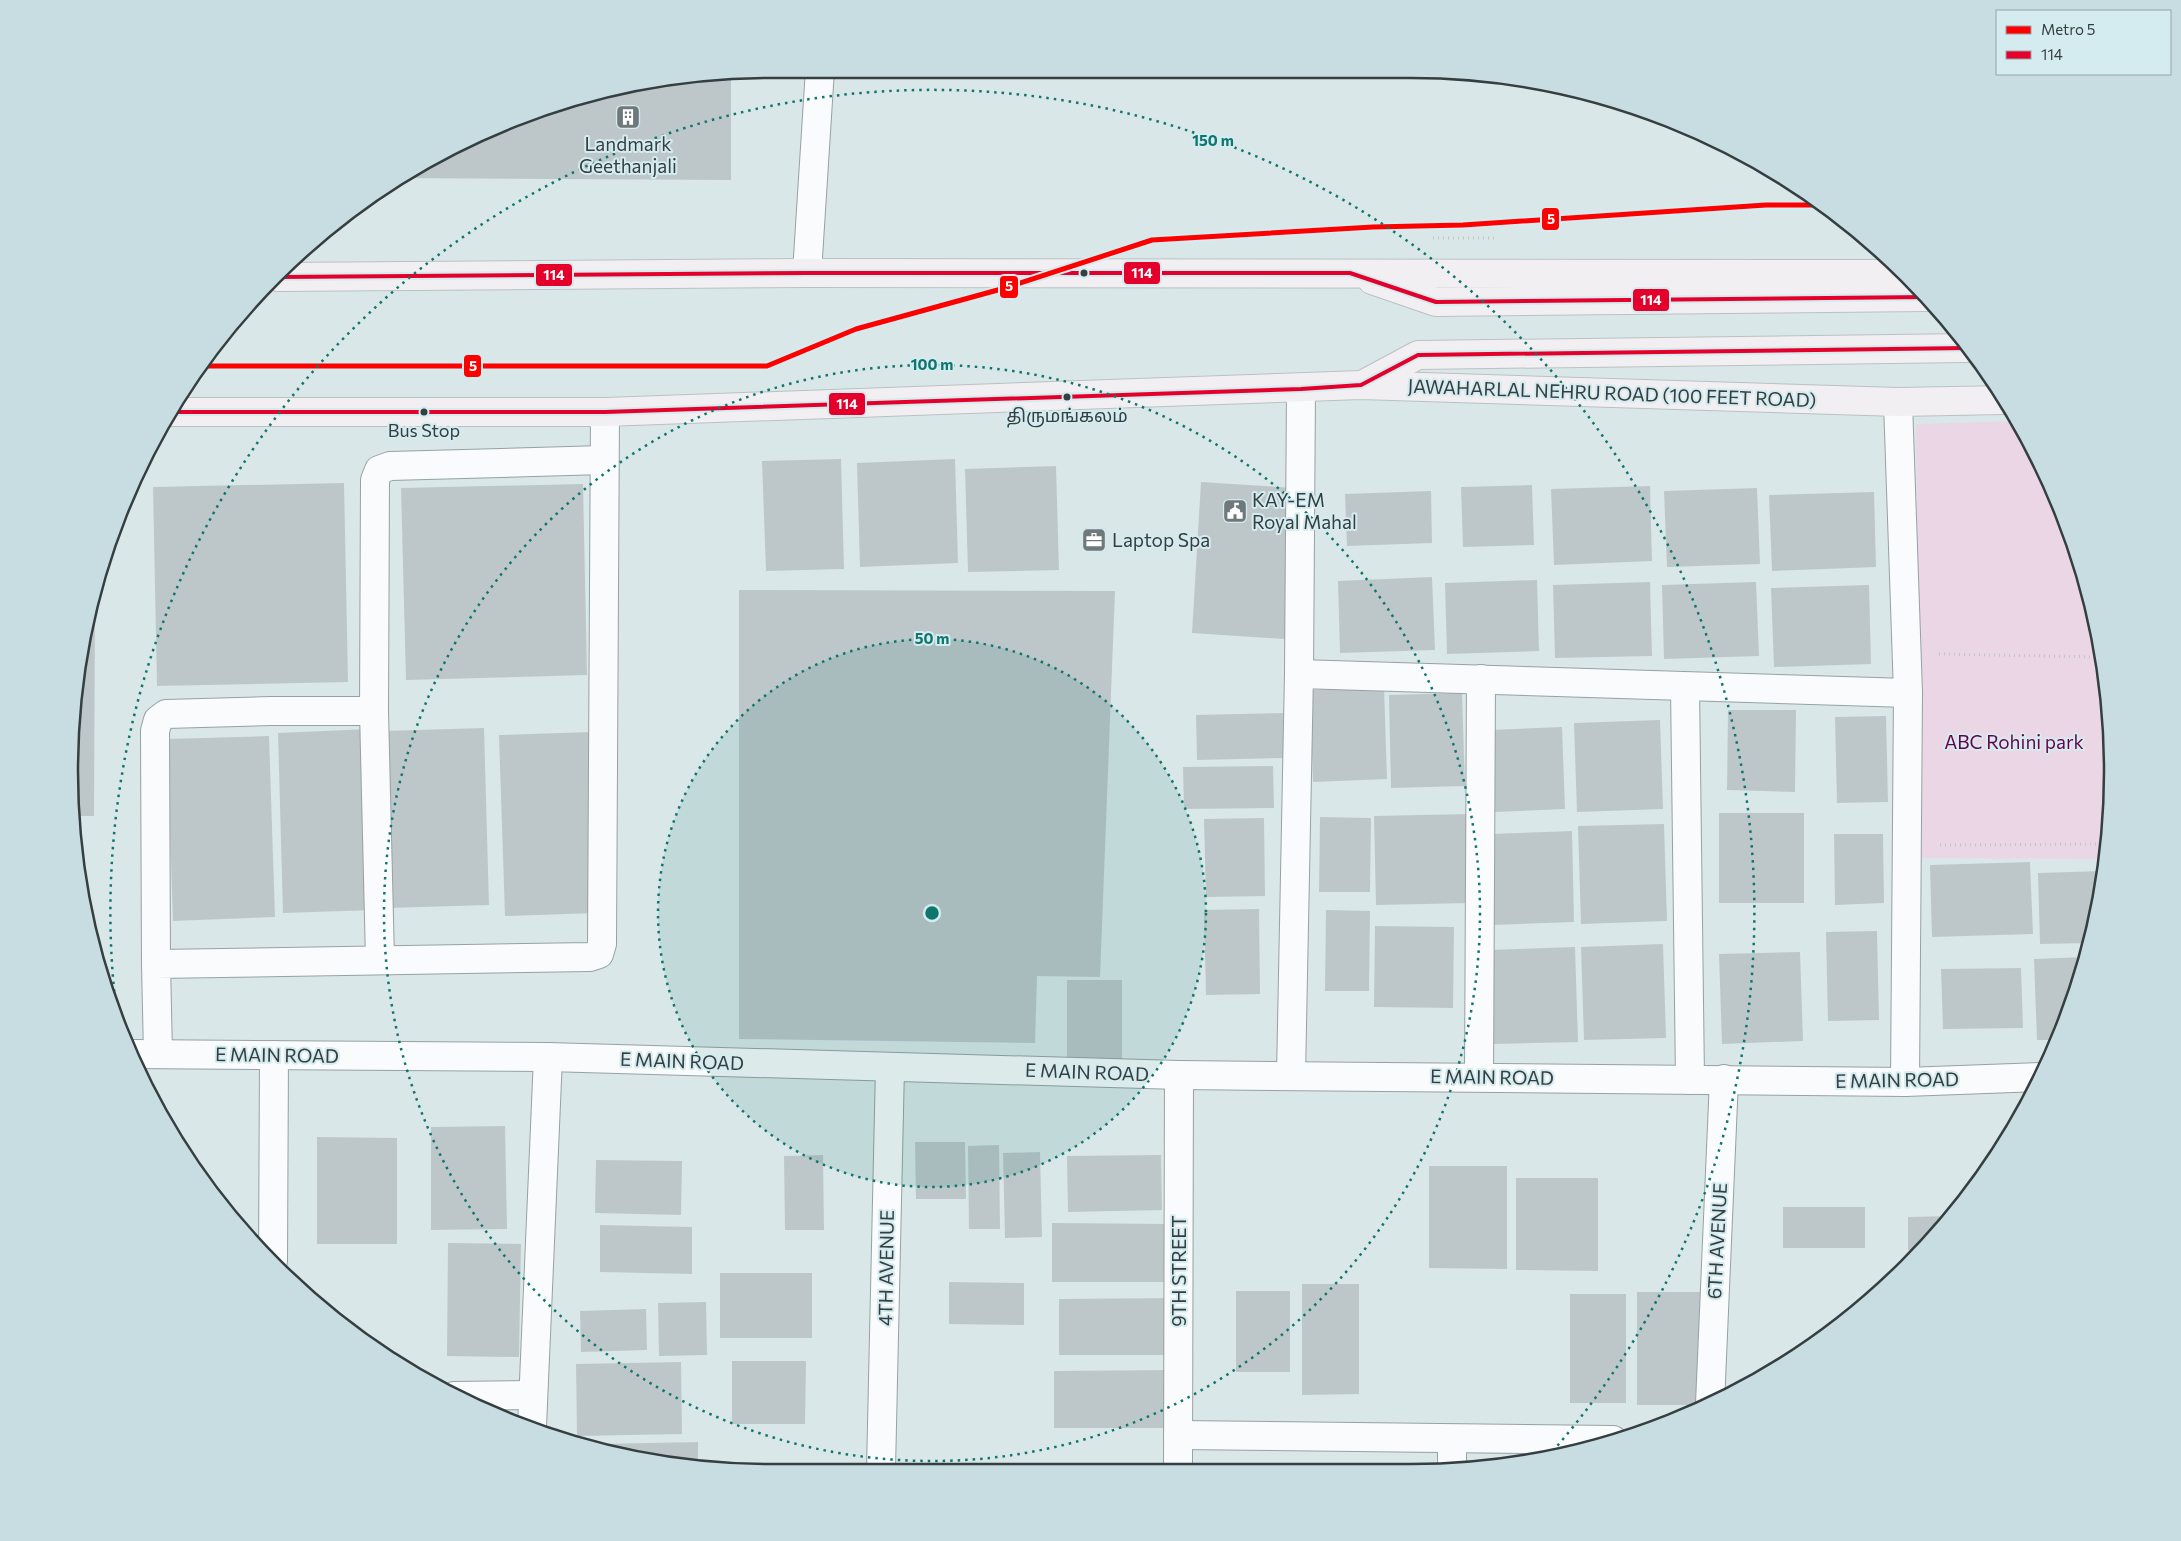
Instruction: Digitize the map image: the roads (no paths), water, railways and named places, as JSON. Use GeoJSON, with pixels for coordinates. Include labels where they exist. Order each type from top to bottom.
{"type":"FeatureCollection","features":[{"type":"Feature","properties":{"kind":"main road"},"geometry":{"type":"LineString","coordinates":[[282,278],[806,272],[1894,274]]}},
{"type":"Feature","properties":{"kind":"main road"},"geometry":{"type":"LineString","coordinates":[[1350,272],[1436,302],[1917,297]]}},
{"type":"Feature","properties":{"kind":"main road"},"geometry":{"type":"LineString","coordinates":[[1361,385],[1418,355],[1959,348]]}},
{"type":"Feature","properties":{"kind":"main road","name":"JAWAHARLAL NEHRU ROAD (100 FEET ROAD)"},"geometry":{"type":"LineString","coordinates":[[177,412],[604,412],[1300,389],[1361,385],[1898,402],[1996,400]]}},
{"type":"Feature","properties":{"kind":"street"},"geometry":{"type":"LineString","coordinates":[[806,272],[819,78]]}},
{"type":"Feature","properties":{"kind":"street"},"geometry":{"type":"LineString","coordinates":[[1291,1075],[1299,674],[1300,389]]}},
{"type":"Feature","properties":{"kind":"street"},"geometry":{"type":"LineString","coordinates":[[1898,402],[1908,693],[1905,1082]]}},
{"type":"Feature","properties":{"kind":"street"},"geometry":{"type":"LineString","coordinates":[[156,964],[590,957],[599,954],[602,935],[604,412]]}},
{"type":"Feature","properties":{"kind":"street"},"geometry":{"type":"LineString","coordinates":[[380,960],[374,711],[375,480],[379,470],[390,466],[604,460]]}},
{"type":"Feature","properties":{"kind":"street"},"geometry":{"type":"LineString","coordinates":[[1299,674],[1908,693]]}},
{"type":"Feature","properties":{"kind":"street"},"geometry":{"type":"LineString","coordinates":[[1479,1077],[1481,679]]}},
{"type":"Feature","properties":{"kind":"street"},"geometry":{"type":"LineString","coordinates":[[1686,686],[1690,1080]]}},
{"type":"Feature","properties":{"kind":"street"},"geometry":{"type":"LineString","coordinates":[[145,1054],[156,964],[155,731],[158,720],[166,714],[374,711]]}},
{"type":"Feature","properties":{"kind":"street","name":"E MAIN ROAD"},"geometry":{"type":"LineString","coordinates":[[145,1054],[548,1057],[1179,1075],[2029,1082]]}},
{"type":"Feature","properties":{"kind":"street"},"geometry":{"type":"LineString","coordinates":[[273,1253],[274,1056]]}},
{"type":"Feature","properties":{"kind":"street"},"geometry":{"type":"LineString","coordinates":[[532,1421],[548,1057]]}},
{"type":"Feature","properties":{"kind":"street","name":"4TH AVENUE"},"geometry":{"type":"LineString","coordinates":[[881,1464],[890,1067]]}},
{"type":"Feature","properties":{"kind":"street","name":"9TH STREET"},"geometry":{"type":"LineString","coordinates":[[1178,1464],[1179,1075]]}},
{"type":"Feature","properties":{"kind":"street","name":"6TH AVENUE"},"geometry":{"type":"LineString","coordinates":[[1710,1395],[1724,1079]]}},
{"type":"Feature","properties":{"kind":"street"},"geometry":{"type":"LineString","coordinates":[[472,1396],[532,1395]]}},
{"type":"Feature","properties":{"kind":"street"},"geometry":{"type":"LineString","coordinates":[[1178,1435],[1452,1440],[1590,1440]]}},
{"type":"Feature","properties":{"kind":"street"},"geometry":{"type":"LineString","coordinates":[[1452,1440],[1452,1462]]}},
{"type":"Feature","properties":{"kind":"metro line","name":"5"},"geometry":{"type":"LineString","coordinates":[[208,366],[767,366],[856,329],[1005,288],[1152,240],[1373,227],[1463,225],[1766,205],[1811,205]]}},
{"type":"Feature","properties":{"kind":"place","name":"Landmark Geethanjali"},"geometry":{"type":"Point","coordinates":[628,117]}},
{"type":"Feature","properties":{"kind":"place","name":"திருமங்கலம்"},"geometry":{"type":"Point","coordinates":[1067,397]}},
{"type":"Feature","properties":{"kind":"place","name":"Bus Stop"},"geometry":{"type":"Point","coordinates":[424,412]}},
{"type":"Feature","properties":{"kind":"place","name":"KAY-EM Royal Mahal"},"geometry":{"type":"Point","coordinates":[1235,511]}},
{"type":"Feature","properties":{"kind":"place","name":"Laptop Spa"},"geometry":{"type":"Point","coordinates":[1094,540]}},
{"type":"Feature","properties":{"kind":"park label","name":"ABC Rohini park"},"geometry":{"type":"Point","coordinates":[2014,742]}}]}
